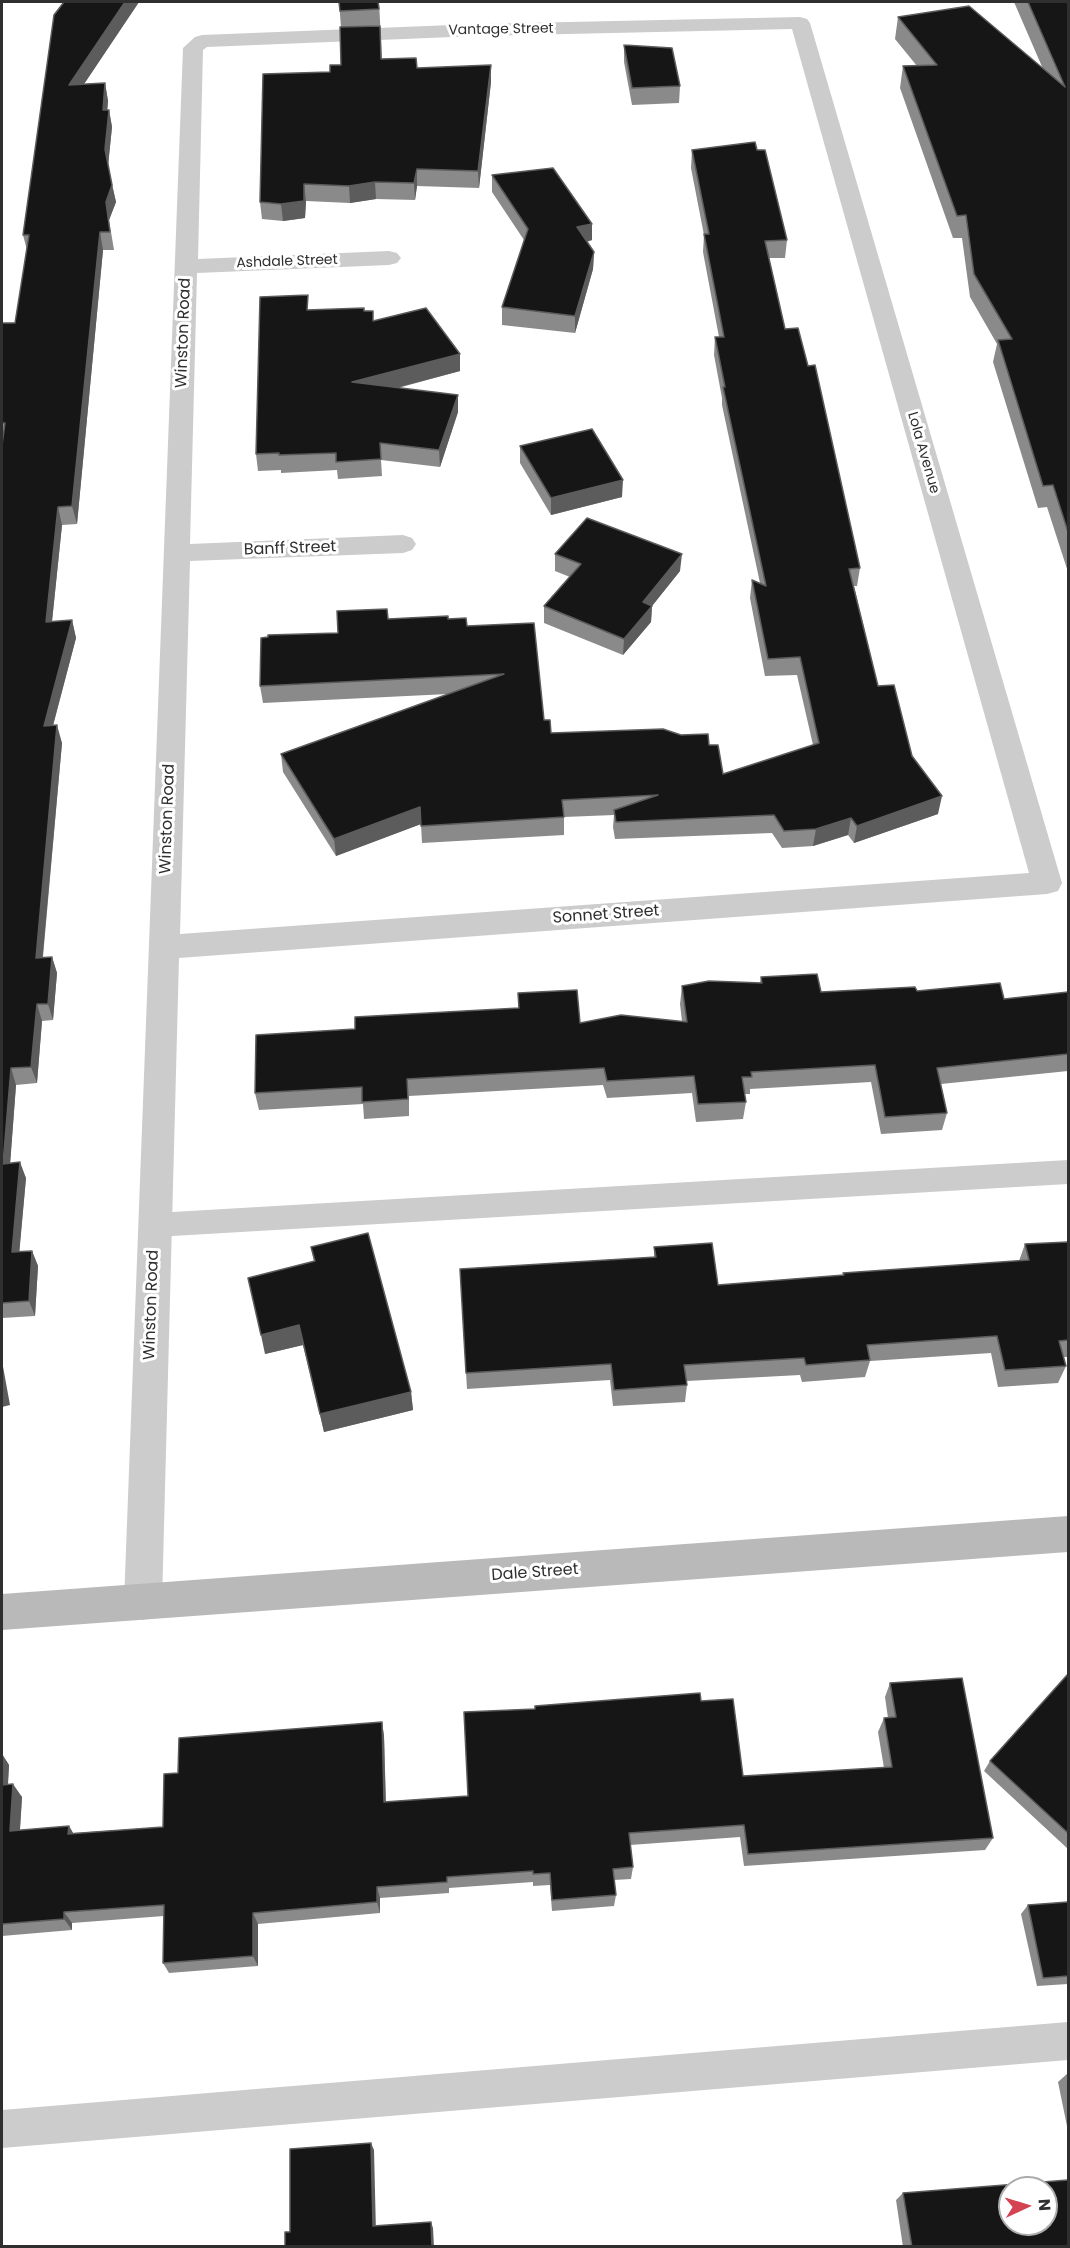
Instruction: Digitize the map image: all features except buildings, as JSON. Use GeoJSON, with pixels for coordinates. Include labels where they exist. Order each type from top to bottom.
{"type":"FeatureCollection","features":[{"type":"Feature","properties":{"kind":"street","name":"Vantage Street"},"geometry":{"type":"LineString","coordinates":[[202,41],[476,20],[800,23]]}},
{"type":"Feature","properties":{"kind":"street","name":"Lola Avenue"},"geometry":{"type":"LineString","coordinates":[[800,23],[1047,883]]}},
{"type":"Feature","properties":{"kind":"street","name":"Winston Road"},"geometry":{"type":"LineString","coordinates":[[143,1602],[193,48],[202,41]]}},
{"type":"Feature","properties":{"kind":"street","name":"Ashdale Street"},"geometry":{"type":"LineString","coordinates":[[186,266],[389,258]]}},
{"type":"Feature","properties":{"kind":"street","name":"Banff Street"},"geometry":{"type":"LineString","coordinates":[[177,553],[403,544]]}},
{"type":"Feature","properties":{"kind":"street","name":"Sonnet Street"},"geometry":{"type":"LineString","coordinates":[[164,947],[1047,883]]}},
{"type":"Feature","properties":{"kind":"street","name":"Dale Street"},"geometry":{"type":"LineString","coordinates":[[2,1612],[1068,1534]]}},
{"type":"Feature","properties":{"kind":"lane"},"geometry":{"type":"LineString","coordinates":[[155,1225],[1068,1172]]}},
{"type":"Feature","properties":{"kind":"lane"},"geometry":{"type":"LineString","coordinates":[[2,2129],[1068,2041]]}}]}
